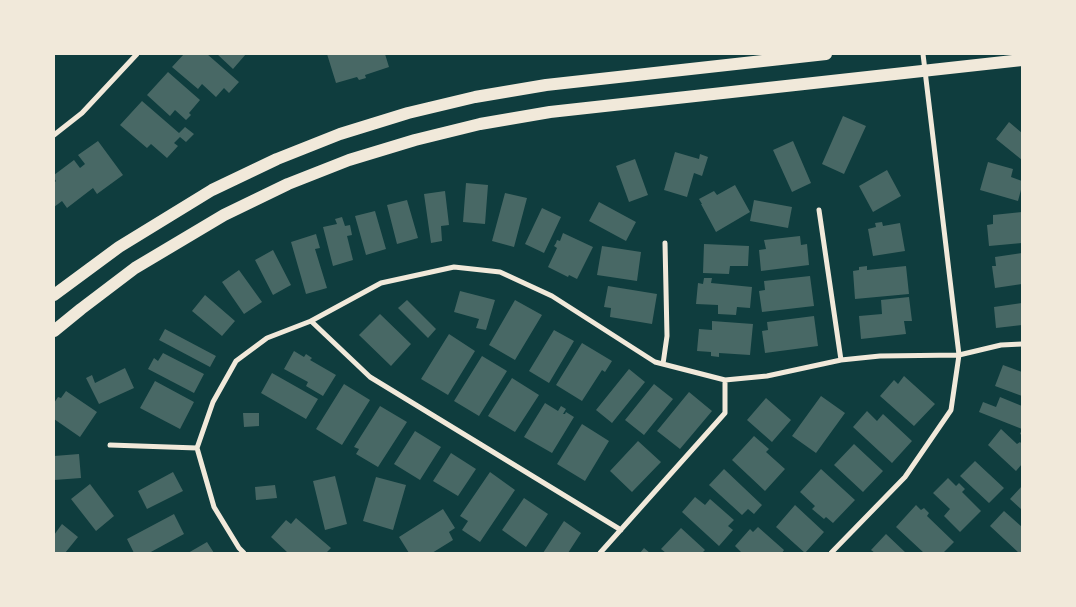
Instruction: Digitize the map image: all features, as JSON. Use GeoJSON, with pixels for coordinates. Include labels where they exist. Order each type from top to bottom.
{"type":"FeatureCollection","features":[{"type":"Feature","properties":{"kind":"main road"},"geometry":{"type":"LineString","coordinates":[[54,295],[119,247],[212,190],[277,159],[340,134],[408,113],[475,97],[546,85],[826,54]]}},
{"type":"Feature","properties":{"kind":"main road"},"geometry":{"type":"LineString","coordinates":[[54,331],[135,268],[224,215],[288,184],[350,160],[415,140],[480,124],[550,112],[1022,60]]}},
{"type":"Feature","properties":{"kind":"street"},"geometry":{"type":"LineString","coordinates":[[54,135],[82,113],[137,54]]}},
{"type":"Feature","properties":{"kind":"street"},"geometry":{"type":"LineString","coordinates":[[831,553],[905,477],[951,410],[959,355],[923,54]]}},
{"type":"Feature","properties":{"kind":"street"},"geometry":{"type":"LineString","coordinates":[[819,210],[841,360]]}},
{"type":"Feature","properties":{"kind":"street"},"geometry":{"type":"LineString","coordinates":[[663,364],[667,336],[665,243]]}},
{"type":"Feature","properties":{"kind":"street"},"geometry":{"type":"LineString","coordinates":[[244,553],[214,507],[197,448],[212,402],[236,361],[266,338],[311,321],[381,283],[454,268],[500,272],[552,296],[656,362],[725,380],[767,376],[841,360],[880,356],[959,355],[1001,345],[1022,344]]}},
{"type":"Feature","properties":{"kind":"street"},"geometry":{"type":"LineString","coordinates":[[311,321],[370,377],[621,530]]}},
{"type":"Feature","properties":{"kind":"street"},"geometry":{"type":"LineString","coordinates":[[600,553],[725,413],[725,380]]}},
{"type":"Feature","properties":{"kind":"street"},"geometry":{"type":"LineString","coordinates":[[110,445],[197,448]]}},
{"type":"Feature","properties":{"kind":"building"},"geometry":{"type":"Polygon","coordinates":[[[184,54],[207,54],[239,82],[229,93],[224,88],[216,97],[202,84],[198,89],[172,67],[184,54]]]}},
{"type":"Feature","properties":{"kind":"building"},"geometry":{"type":"Polygon","coordinates":[[[217,54],[246,54],[233,69],[217,54]]]}},
{"type":"Feature","properties":{"kind":"building"},"geometry":{"type":"Polygon","coordinates":[[[327,54],[385,54],[389,67],[365,75],[366,78],[359,80],[357,77],[336,83],[327,54]]]}},
{"type":"Feature","properties":{"kind":"building"},"geometry":{"type":"Polygon","coordinates":[[[168,72],[200,100],[189,113],[191,115],[186,120],[175,110],[170,116],[147,95],[168,72]]]}},
{"type":"Feature","properties":{"kind":"building"},"geometry":{"type":"Polygon","coordinates":[[[142,101],[179,133],[185,127],[194,134],[186,142],[180,137],[174,143],[178,146],[167,158],[151,144],[147,148],[120,125],[142,101]]]}},
{"type":"Feature","properties":{"kind":"building"},"geometry":{"type":"Polygon","coordinates":[[[843,116],[866,126],[844,174],[822,164],[843,116]]]}},
{"type":"Feature","properties":{"kind":"building"},"geometry":{"type":"Polygon","coordinates":[[[1009,122],[1022,133],[1022,160],[996,139],[1009,122]]]}},
{"type":"Feature","properties":{"kind":"building"},"geometry":{"type":"Polygon","coordinates":[[[98,141],[123,175],[97,194],[93,188],[67,208],[62,201],[54,207],[54,183],[56,181],[54,175],[74,160],[80,168],[85,164],[78,155],[98,141]]]}},
{"type":"Feature","properties":{"kind":"building"},"geometry":{"type":"Polygon","coordinates":[[[793,141],[811,183],[792,192],[773,150],[793,141]]]}},
{"type":"Feature","properties":{"kind":"building"},"geometry":{"type":"Polygon","coordinates":[[[675,152],[699,159],[700,154],[708,157],[702,176],[694,173],[687,197],[664,190],[675,152]]]}},
{"type":"Feature","properties":{"kind":"building"},"geometry":{"type":"Polygon","coordinates":[[[635,159],[648,195],[629,202],[616,166],[635,159]]]}},
{"type":"Feature","properties":{"kind":"building"},"geometry":{"type":"Polygon","coordinates":[[[988,162],[1013,169],[1011,177],[1022,181],[1018,201],[980,190],[988,162]]]}},
{"type":"Feature","properties":{"kind":"building"},"geometry":{"type":"Polygon","coordinates":[[[887,170],[901,196],[873,212],[859,186],[887,170]]]}},
{"type":"Feature","properties":{"kind":"building"},"geometry":{"type":"Polygon","coordinates":[[[466,183],[488,185],[485,224],[463,222],[466,183]]]}},
{"type":"Feature","properties":{"kind":"building"},"geometry":{"type":"Polygon","coordinates":[[[735,185],[750,212],[716,232],[699,199],[714,191],[717,195],[735,185]]]}},
{"type":"Feature","properties":{"kind":"building"},"geometry":{"type":"Polygon","coordinates":[[[445,191],[449,225],[441,226],[442,241],[431,243],[424,194],[445,191]]]}},
{"type":"Feature","properties":{"kind":"building"},"geometry":{"type":"Polygon","coordinates":[[[505,193],[527,198],[514,247],[492,241],[505,193]]]}},
{"type":"Feature","properties":{"kind":"building"},"geometry":{"type":"Polygon","coordinates":[[[407,200],[418,238],[397,244],[387,205],[407,200]]]}},
{"type":"Feature","properties":{"kind":"building"},"geometry":{"type":"Polygon","coordinates":[[[754,200],[792,207],[788,228],[750,221],[754,200]]]}},
{"type":"Feature","properties":{"kind":"building"},"geometry":{"type":"Polygon","coordinates":[[[599,202],[636,222],[626,241],[589,221],[599,202]]]}},
{"type":"Feature","properties":{"kind":"building"},"geometry":{"type":"Polygon","coordinates":[[[542,208],[561,217],[544,253],[525,244],[542,208]]]}},
{"type":"Feature","properties":{"kind":"building"},"geometry":{"type":"Polygon","coordinates":[[[375,211],[386,249],[366,255],[355,216],[375,211]]]}},
{"type":"Feature","properties":{"kind":"building"},"geometry":{"type":"Polygon","coordinates":[[[1022,212],[1022,243],[989,246],[987,225],[993,224],[993,215],[1022,212]]]}},
{"type":"Feature","properties":{"kind":"building"},"geometry":{"type":"Polygon","coordinates":[[[342,217],[345,226],[350,225],[352,235],[347,236],[353,260],[333,266],[323,227],[337,224],[335,219],[342,217]]]}},
{"type":"Feature","properties":{"kind":"building"},"geometry":{"type":"Polygon","coordinates":[[[882,222],[883,226],[900,223],[905,251],[873,256],[868,229],[876,227],[875,223],[882,222]]]}},
{"type":"Feature","properties":{"kind":"building"},"geometry":{"type":"Polygon","coordinates":[[[563,233],[593,247],[577,279],[569,275],[568,277],[548,267],[557,248],[554,246],[557,240],[560,241],[563,233]]]}},
{"type":"Feature","properties":{"kind":"building"},"geometry":{"type":"Polygon","coordinates":[[[316,234],[320,248],[315,249],[327,288],[306,294],[291,242],[316,234]]]}},
{"type":"Feature","properties":{"kind":"building"},"geometry":{"type":"Polygon","coordinates":[[[800,236],[801,245],[807,244],[809,265],[761,271],[759,250],[766,249],[764,240],[800,236]]]}},
{"type":"Feature","properties":{"kind":"building"},"geometry":{"type":"Polygon","coordinates":[[[704,244],[749,246],[748,266],[730,266],[729,274],[703,273],[704,244]]]}},
{"type":"Feature","properties":{"kind":"building"},"geometry":{"type":"Polygon","coordinates":[[[602,246],[641,252],[637,281],[597,275],[602,246]]]}},
{"type":"Feature","properties":{"kind":"building"},"geometry":{"type":"Polygon","coordinates":[[[273,250],[291,285],[273,295],[255,260],[273,250]]]}},
{"type":"Feature","properties":{"kind":"building"},"geometry":{"type":"Polygon","coordinates":[[[1022,253],[1022,284],[995,288],[992,266],[996,266],[995,257],[1022,253]]]}},
{"type":"Feature","properties":{"kind":"building"},"geometry":{"type":"Polygon","coordinates":[[[867,266],[867,270],[906,266],[909,294],[855,299],[853,271],[859,270],[859,267],[867,266]]]}},
{"type":"Feature","properties":{"kind":"building"},"geometry":{"type":"Polygon","coordinates":[[[239,270],[262,302],[244,314],[222,282],[239,270]]]}},
{"type":"Feature","properties":{"kind":"building"},"geometry":{"type":"Polygon","coordinates":[[[810,276],[814,306],[762,312],[759,291],[765,290],[764,281],[810,276]]]}},
{"type":"Feature","properties":{"kind":"building"},"geometry":{"type":"Polygon","coordinates":[[[704,278],[712,278],[711,283],[752,287],[750,308],[737,307],[736,315],[718,314],[718,305],[696,304],[698,283],[703,284],[704,278]]]}},
{"type":"Feature","properties":{"kind":"building"},"geometry":{"type":"Polygon","coordinates":[[[608,286],[657,294],[652,324],[610,317],[611,308],[604,307],[608,286]]]}},
{"type":"Feature","properties":{"kind":"building"},"geometry":{"type":"Polygon","coordinates":[[[460,291],[495,300],[486,330],[476,328],[479,319],[454,312],[460,291]]]}},
{"type":"Feature","properties":{"kind":"building"},"geometry":{"type":"Polygon","coordinates":[[[205,295],[235,321],[222,336],[192,311],[205,295]]]}},
{"type":"Feature","properties":{"kind":"building"},"geometry":{"type":"Polygon","coordinates":[[[909,297],[912,321],[904,321],[906,334],[861,339],[859,316],[882,314],[881,300],[909,297]]]}},
{"type":"Feature","properties":{"kind":"building"},"geometry":{"type":"Polygon","coordinates":[[[407,300],[436,329],[428,338],[398,308],[407,300]]]}},
{"type":"Feature","properties":{"kind":"building"},"geometry":{"type":"Polygon","coordinates":[[[515,300],[542,315],[515,360],[489,345],[515,300]]]}},
{"type":"Feature","properties":{"kind":"building"},"geometry":{"type":"Polygon","coordinates":[[[1022,303],[1022,325],[996,328],[994,307],[1022,303]]]}},
{"type":"Feature","properties":{"kind":"building"},"geometry":{"type":"Polygon","coordinates":[[[380,314],[411,344],[391,366],[359,335],[380,314]]]}},
{"type":"Feature","properties":{"kind":"building"},"geometry":{"type":"Polygon","coordinates":[[[814,316],[818,346],[765,353],[762,331],[768,330],[767,322],[814,316]]]}},
{"type":"Feature","properties":{"kind":"building"},"geometry":{"type":"Polygon","coordinates":[[[712,321],[753,324],[750,355],[719,353],[719,357],[711,356],[711,352],[697,351],[699,329],[712,330],[712,321]]]}},
{"type":"Feature","properties":{"kind":"building"},"geometry":{"type":"Polygon","coordinates":[[[165,329],[216,356],[210,367],[159,340],[165,329]]]}},
{"type":"Feature","properties":{"kind":"building"},"geometry":{"type":"Polygon","coordinates":[[[554,330],[574,341],[549,383],[529,371],[554,330]]]}},
{"type":"Feature","properties":{"kind":"building"},"geometry":{"type":"Polygon","coordinates":[[[449,334],[475,351],[448,395],[421,379],[449,334]]]}},
{"type":"Feature","properties":{"kind":"building"},"geometry":{"type":"Polygon","coordinates":[[[582,343],[612,361],[605,372],[602,370],[582,401],[556,385],[582,343]]]}},
{"type":"Feature","properties":{"kind":"building"},"geometry":{"type":"Polygon","coordinates":[[[294,351],[304,357],[306,354],[312,358],[310,360],[336,375],[323,396],[306,386],[308,382],[284,369],[294,351]]]}},
{"type":"Feature","properties":{"kind":"building"},"geometry":{"type":"Polygon","coordinates":[[[163,353],[204,374],[194,393],[148,369],[154,358],[158,361],[163,353]]]}},
{"type":"Feature","properties":{"kind":"building"},"geometry":{"type":"Polygon","coordinates":[[[482,356],[507,371],[479,416],[454,401],[482,356]]]}},
{"type":"Feature","properties":{"kind":"building"},"geometry":{"type":"Polygon","coordinates":[[[1003,365],[1022,372],[1022,396],[995,386],[1003,365]]]}},
{"type":"Feature","properties":{"kind":"building"},"geometry":{"type":"Polygon","coordinates":[[[125,368],[134,388],[99,404],[86,378],[92,375],[95,383],[125,368]]]}},
{"type":"Feature","properties":{"kind":"building"},"geometry":{"type":"Polygon","coordinates":[[[629,369],[645,382],[612,423],[596,410],[629,369]]]}},
{"type":"Feature","properties":{"kind":"building"},"geometry":{"type":"Polygon","coordinates":[[[272,373],[318,399],[306,419],[261,393],[272,373]]]}},
{"type":"Feature","properties":{"kind":"building"},"geometry":{"type":"Polygon","coordinates":[[[904,376],[935,404],[914,426],[880,396],[894,380],[898,384],[904,376]]]}},
{"type":"Feature","properties":{"kind":"building"},"geometry":{"type":"Polygon","coordinates":[[[512,378],[539,395],[515,432],[488,416],[512,378]]]}},
{"type":"Feature","properties":{"kind":"building"},"geometry":{"type":"Polygon","coordinates":[[[155,381],[194,402],[180,429],[140,408],[155,381]]]}},
{"type":"Feature","properties":{"kind":"building"},"geometry":{"type":"Polygon","coordinates":[[[344,384],[370,400],[342,445],[316,429],[344,384]]]}},
{"type":"Feature","properties":{"kind":"building"},"geometry":{"type":"Polygon","coordinates":[[[654,384],[673,399],[644,435],[625,420],[654,384]]]}},
{"type":"Feature","properties":{"kind":"building"},"geometry":{"type":"Polygon","coordinates":[[[66,391],[97,412],[80,437],[54,419],[54,403],[66,391]]]}},
{"type":"Feature","properties":{"kind":"building"},"geometry":{"type":"Polygon","coordinates":[[[689,392],[712,411],[680,449],[657,431],[689,392]]]}},
{"type":"Feature","properties":{"kind":"building"},"geometry":{"type":"Polygon","coordinates":[[[821,396],[845,413],[816,453],[792,436],[821,396]]]}},
{"type":"Feature","properties":{"kind":"building"},"geometry":{"type":"Polygon","coordinates":[[[1000,397],[1022,406],[1022,429],[979,412],[983,402],[996,407],[1000,397]]]}},
{"type":"Feature","properties":{"kind":"building"},"geometry":{"type":"Polygon","coordinates":[[[766,398],[791,420],[772,442],[747,420],[766,398]]]}},
{"type":"Feature","properties":{"kind":"building"},"geometry":{"type":"Polygon","coordinates":[[[545,403],[558,411],[561,406],[566,409],[563,414],[566,412],[574,417],[552,453],[524,437],[545,403]]]}},
{"type":"Feature","properties":{"kind":"building"},"geometry":{"type":"Polygon","coordinates":[[[380,406],[407,422],[378,467],[356,454],[359,449],[354,447],[380,406]]]}},
{"type":"Feature","properties":{"kind":"building"},"geometry":{"type":"Polygon","coordinates":[[[867,411],[877,421],[883,414],[912,441],[892,463],[853,427],[867,411]]]}},
{"type":"Feature","properties":{"kind":"building"},"geometry":{"type":"Polygon","coordinates":[[[243,413],[259,413],[259,426],[244,427],[243,413]]]}},
{"type":"Feature","properties":{"kind":"building"},"geometry":{"type":"Polygon","coordinates":[[[582,424],[609,441],[585,481],[557,464],[582,424]]]}},
{"type":"Feature","properties":{"kind":"building"},"geometry":{"type":"Polygon","coordinates":[[[1001,429],[1017,444],[1020,442],[1022,444],[1022,464],[1016,471],[988,445],[1001,429]]]}},
{"type":"Feature","properties":{"kind":"building"},"geometry":{"type":"Polygon","coordinates":[[[415,431],[441,447],[420,480],[394,464],[415,431]]]}},
{"type":"Feature","properties":{"kind":"building"},"geometry":{"type":"Polygon","coordinates":[[[754,436],[769,449],[766,452],[785,469],[765,491],[732,460],[754,436]]]}},
{"type":"Feature","properties":{"kind":"building"},"geometry":{"type":"Polygon","coordinates":[[[638,441],[661,462],[632,492],[610,471],[638,441]]]}},
{"type":"Feature","properties":{"kind":"building"},"geometry":{"type":"Polygon","coordinates":[[[854,444],[883,471],[863,492],[834,465],[854,444]]]}},
{"type":"Feature","properties":{"kind":"building"},"geometry":{"type":"Polygon","coordinates":[[[451,453],[476,469],[458,496],[433,481],[451,453]]]}},
{"type":"Feature","properties":{"kind":"building"},"geometry":{"type":"Polygon","coordinates":[[[79,454],[81,478],[54,480],[54,456],[79,454]]]}},
{"type":"Feature","properties":{"kind":"building"},"geometry":{"type":"Polygon","coordinates":[[[975,461],[1004,488],[989,503],[960,476],[975,461]]]}},
{"type":"Feature","properties":{"kind":"building"},"geometry":{"type":"Polygon","coordinates":[[[724,469],[762,505],[754,514],[748,509],[742,515],[709,485],[724,469]]]}},
{"type":"Feature","properties":{"kind":"building"},"geometry":{"type":"Polygon","coordinates":[[[821,469],[855,500],[833,523],[826,517],[824,519],[812,509],[815,506],[800,492],[821,469]]]}},
{"type":"Feature","properties":{"kind":"building"},"geometry":{"type":"Polygon","coordinates":[[[173,472],[183,491],[147,509],[138,491],[173,472]]]}},
{"type":"Feature","properties":{"kind":"building"},"geometry":{"type":"Polygon","coordinates":[[[490,472],[515,490],[480,542],[462,530],[468,521],[460,516],[490,472]]]}},
{"type":"Feature","properties":{"kind":"building"},"geometry":{"type":"Polygon","coordinates":[[[335,476],[347,524],[325,530],[313,481],[335,476]]]}},
{"type":"Feature","properties":{"kind":"building"},"geometry":{"type":"Polygon","coordinates":[[[376,477],[406,485],[393,530],[363,521],[376,477]]]}},
{"type":"Feature","properties":{"kind":"building"},"geometry":{"type":"Polygon","coordinates":[[[948,478],[956,486],[959,483],[965,489],[962,492],[981,511],[960,532],[944,516],[950,509],[933,493],[948,478]]]}},
{"type":"Feature","properties":{"kind":"building"},"geometry":{"type":"Polygon","coordinates":[[[90,484],[114,516],[96,531],[71,499],[90,484]]]}},
{"type":"Feature","properties":{"kind":"building"},"geometry":{"type":"Polygon","coordinates":[[[275,485],[277,498],[256,500],[255,487],[275,485]]]}},
{"type":"Feature","properties":{"kind":"building"},"geometry":{"type":"Polygon","coordinates":[[[1022,486],[1022,510],[1010,499],[1022,486]]]}},
{"type":"Feature","properties":{"kind":"building"},"geometry":{"type":"Polygon","coordinates":[[[695,497],[705,505],[710,499],[734,520],[728,526],[733,530],[719,546],[682,512],[695,497]]]}},
{"type":"Feature","properties":{"kind":"building"},"geometry":{"type":"Polygon","coordinates":[[[524,498],[548,514],[526,547],[502,530],[524,498]]]}},
{"type":"Feature","properties":{"kind":"building"},"geometry":{"type":"Polygon","coordinates":[[[795,505],[824,532],[805,553],[776,527],[795,505]]]}},
{"type":"Feature","properties":{"kind":"building"},"geometry":{"type":"Polygon","coordinates":[[[916,505],[921,510],[924,508],[929,513],[927,516],[954,542],[943,553],[924,553],[896,527],[916,505]]]}},
{"type":"Feature","properties":{"kind":"building"},"geometry":{"type":"Polygon","coordinates":[[[443,509],[455,528],[449,532],[453,540],[432,553],[409,553],[399,537],[443,509]]]}},
{"type":"Feature","properties":{"kind":"building"},"geometry":{"type":"Polygon","coordinates":[[[1004,511],[1022,527],[1022,553],[1019,553],[990,526],[1004,511]]]}},
{"type":"Feature","properties":{"kind":"building"},"geometry":{"type":"Polygon","coordinates":[[[174,514],[184,534],[149,553],[134,553],[127,539],[174,514]]]}},
{"type":"Feature","properties":{"kind":"building"},"geometry":{"type":"Polygon","coordinates":[[[296,518],[331,548],[326,553],[288,553],[271,537],[286,520],[291,524],[296,518]]]}},
{"type":"Feature","properties":{"kind":"building"},"geometry":{"type":"Polygon","coordinates":[[[564,521],[581,533],[568,553],[543,553],[564,521]]]}},
{"type":"Feature","properties":{"kind":"building"},"geometry":{"type":"Polygon","coordinates":[[[62,524],[78,537],[65,553],[54,553],[54,535],[62,524]]]}},
{"type":"Feature","properties":{"kind":"building"},"geometry":{"type":"Polygon","coordinates":[[[758,527],[784,550],[782,553],[742,553],[735,546],[750,529],[753,532],[758,527]]]}},
{"type":"Feature","properties":{"kind":"building"},"geometry":{"type":"Polygon","coordinates":[[[681,528],[705,550],[702,553],[666,553],[661,549],[681,528]]]}},
{"type":"Feature","properties":{"kind":"building"},"geometry":{"type":"Polygon","coordinates":[[[886,534],[906,553],[875,553],[871,550],[886,534]]]}},
{"type":"Feature","properties":{"kind":"building"},"geometry":{"type":"Polygon","coordinates":[[[207,542],[214,553],[188,553],[207,542]]]}},
{"type":"Feature","properties":{"kind":"building"},"geometry":{"type":"Polygon","coordinates":[[[644,548],[650,553],[640,553],[644,548]]]}}]}
